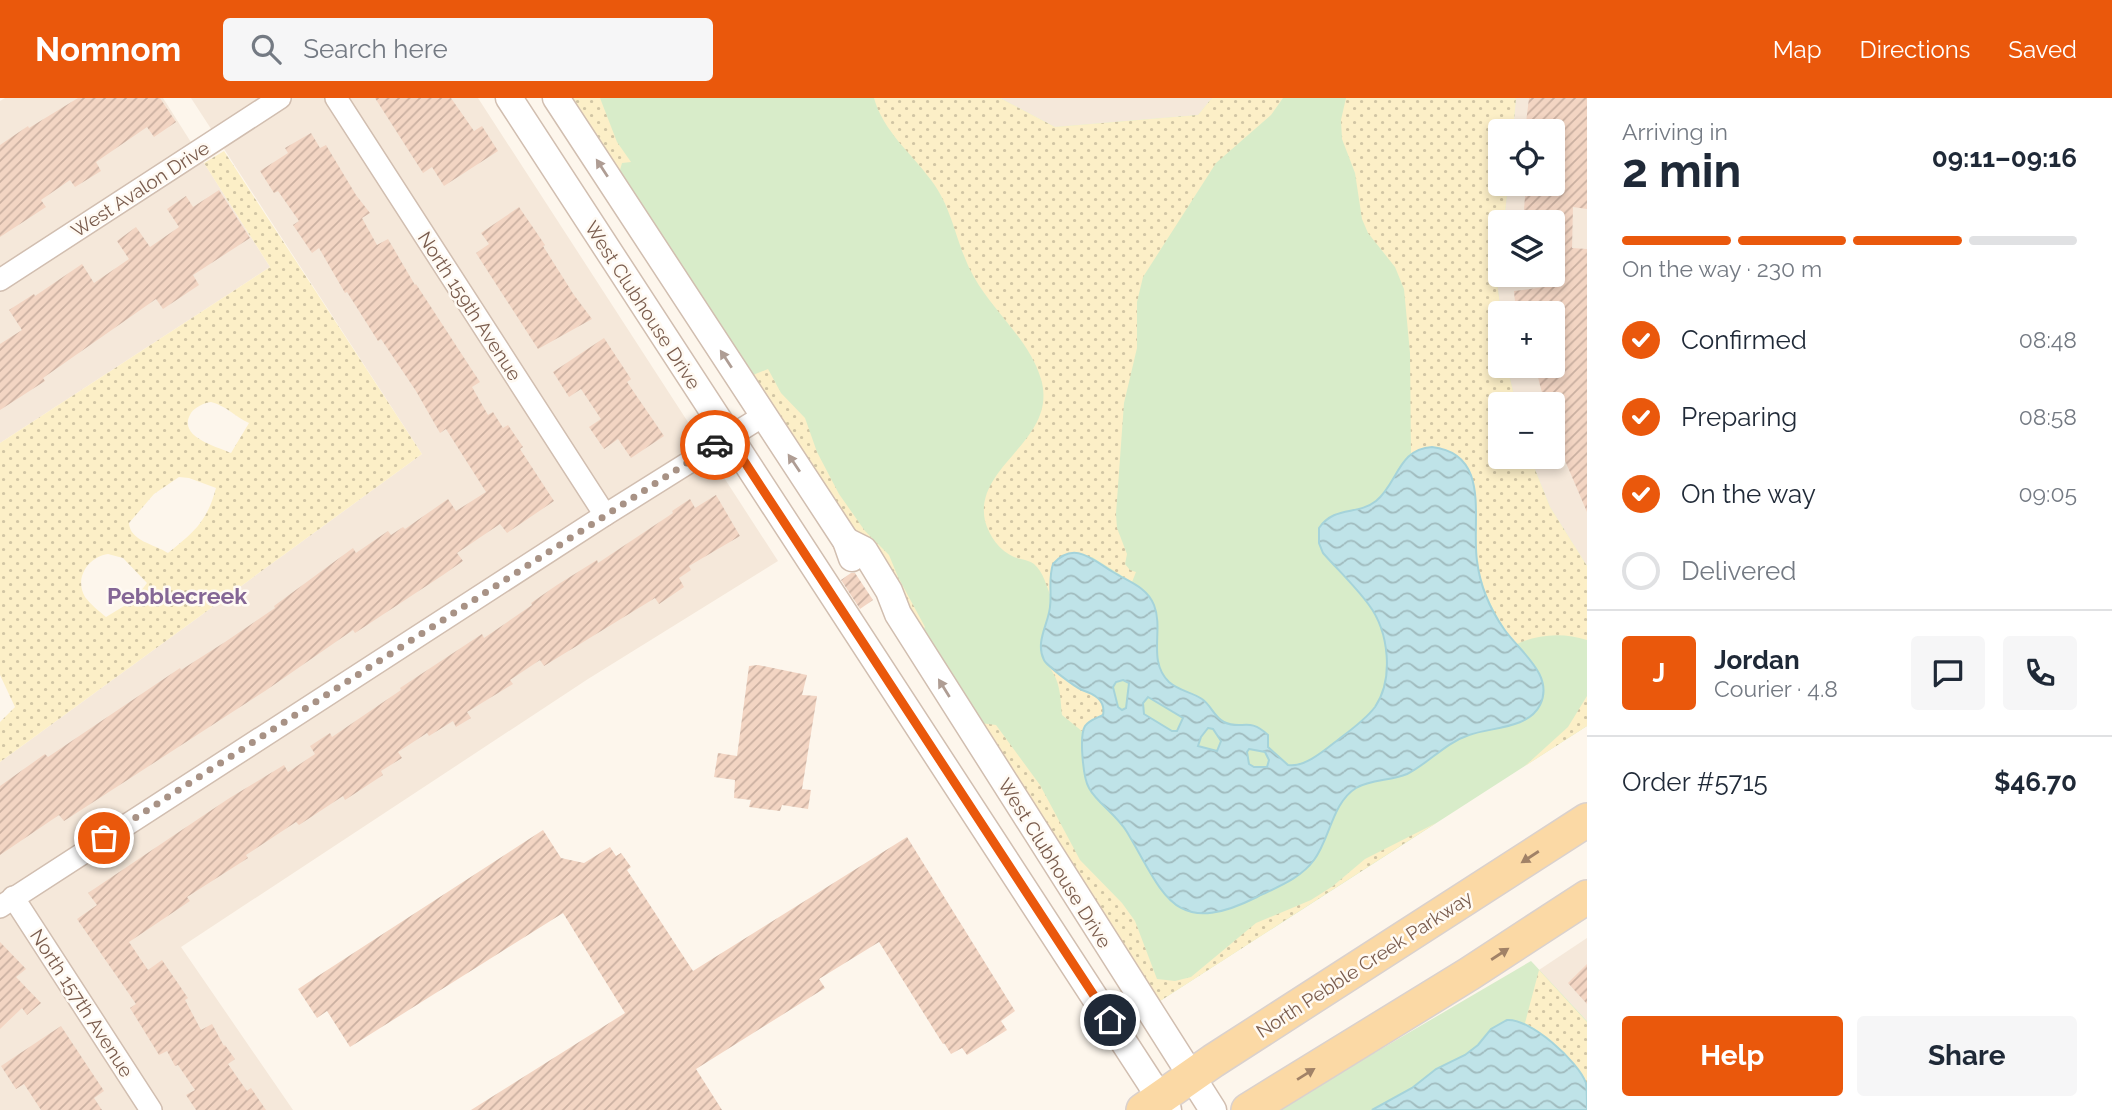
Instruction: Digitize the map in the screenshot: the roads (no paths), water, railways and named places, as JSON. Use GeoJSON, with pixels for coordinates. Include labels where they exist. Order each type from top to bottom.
{"type":"FeatureCollection","features":[{"type":"Feature","properties":{"kind":"main road","name":"North Pebble Creek Parkway"},"geometry":{"type":"LineString","coordinates":[[1157,1106],[1190,1077],[1587,820]]}},
{"type":"Feature","properties":{"kind":"main road"},"geometry":{"type":"LineString","coordinates":[[1248,1110],[1469,974],[1587,897]]}},
{"type":"Feature","properties":{"kind":"street","name":"West Avalon Drive"},"geometry":{"type":"LineString","coordinates":[[0,280],[280,98]]}},
{"type":"Feature","properties":{"kind":"street","name":"North 159th Avenue"},"geometry":{"type":"LineString","coordinates":[[336,98],[605,515]]}},
{"type":"Feature","properties":{"kind":"street","name":"West Clubhouse Drive"},"geometry":{"type":"LineString","coordinates":[[509,98],[1008,863],[1157,1106]]}},
{"type":"Feature","properties":{"kind":"street","name":"West Clubhouse Drive"},"geometry":{"type":"LineString","coordinates":[[556,98],[846,541],[864,550],[889,591],[898,614],[1213,1110]]}},
{"type":"Feature","properties":{"kind":"street"},"geometry":{"type":"LineString","coordinates":[[7,902],[707,449],[763,416]]}},
{"type":"Feature","properties":{"kind":"street"},"geometry":{"type":"LineString","coordinates":[[938,757],[974,734]]}},
{"type":"Feature","properties":{"kind":"street","name":"North 157th Avenue"},"geometry":{"type":"LineString","coordinates":[[7,902],[151,1110]]}},
{"type":"Feature","properties":{"kind":"water"},"geometry":{"type":"Polygon","coordinates":[[[1432,447],[1451,452],[1464,462],[1471,475],[1475,491],[1477,561],[1483,588],[1499,621],[1539,674],[1543,684],[1540,705],[1527,719],[1518,723],[1460,739],[1407,774],[1356,788],[1336,812],[1314,860],[1288,882],[1229,909],[1206,913],[1189,911],[1174,904],[1162,891],[1123,826],[1097,799],[1087,783],[1083,731],[1089,722],[1103,715],[1103,705],[1098,698],[1078,688],[1044,660],[1041,640],[1050,607],[1053,564],[1068,553],[1083,554],[1142,589],[1151,599],[1157,615],[1157,655],[1162,674],[1169,682],[1202,699],[1224,722],[1261,729],[1268,735],[1268,747],[1288,765],[1301,764],[1322,752],[1375,707],[1381,696],[1387,670],[1385,642],[1376,616],[1323,553],[1319,543],[1319,528],[1332,516],[1369,506],[1376,501],[1405,460],[1421,449],[1432,447]],[[1123,680],[1116,682],[1113,687],[1118,707],[1122,710],[1126,708],[1129,683],[1123,680]],[[1148,697],[1143,703],[1144,714],[1172,731],[1177,731],[1183,718],[1148,697]],[[1208,728],[1198,746],[1217,751],[1221,741],[1213,729],[1208,728]],[[1249,749],[1249,764],[1254,767],[1267,767],[1269,760],[1265,752],[1249,749]]]}},
{"type":"Feature","properties":{"kind":"water"},"geometry":{"type":"Polygon","coordinates":[[[1507,1020],[1517,1021],[1540,1033],[1574,1064],[1586,1083],[1587,1110],[1372,1110],[1412,1088],[1436,1069],[1465,1055],[1478,1045],[1491,1029],[1507,1020]]]}},
{"type":"Feature","properties":{"kind":"district","name":"Pebblecreek"},"geometry":{"type":"Point","coordinates":[177,596]}}]}
